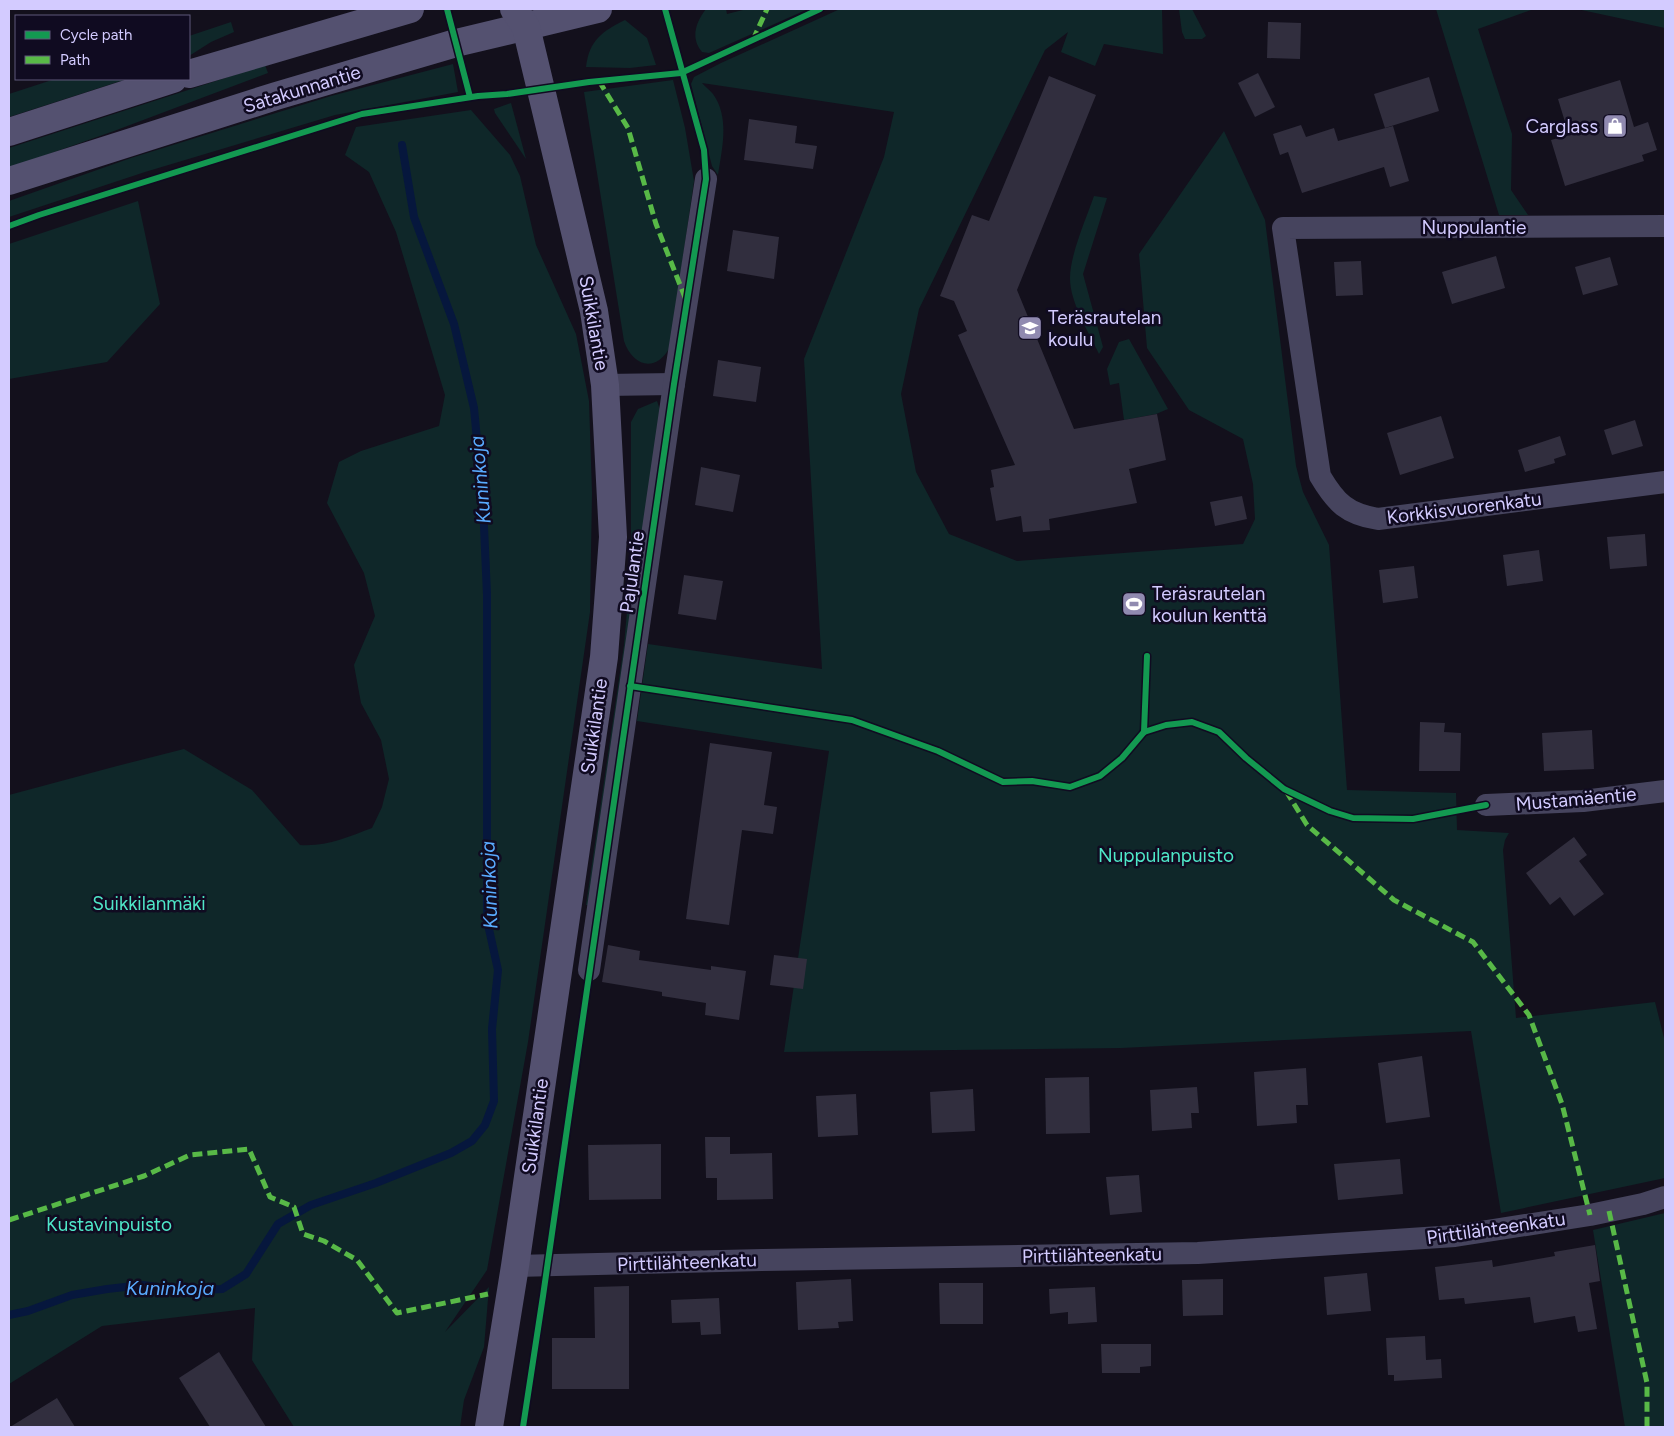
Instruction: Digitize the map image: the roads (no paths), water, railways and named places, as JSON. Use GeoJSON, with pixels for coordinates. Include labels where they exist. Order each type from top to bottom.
{"type":"FeatureCollection","features":[{"type":"Feature","properties":{"kind":"main road"},"geometry":{"type":"LineString","coordinates":[[190,74],[410,9]]}},
{"type":"Feature","properties":{"kind":"main road","name":"Satakunnantie"},"geometry":{"type":"LineString","coordinates":[[9,181],[276,96],[456,43],[524,15],[598,9]]}},
{"type":"Feature","properties":{"kind":"main road","name":"Suikkilantie"},"geometry":{"type":"LineString","coordinates":[[489,1427],[515,1266],[604,657],[612,537],[605,384],[594,311],[524,15]]}},
{"type":"Feature","properties":{"kind":"main road"},"geometry":{"type":"LineString","coordinates":[[9,132],[170,80]]}},
{"type":"Feature","properties":{"kind":"street","name":"Pajulantie"},"geometry":{"type":"LineString","coordinates":[[589,970],[674,384],[706,179]]}},
{"type":"Feature","properties":{"kind":"street","name":"Nuppulantie"},"geometry":{"type":"LineString","coordinates":[[1283,228],[1665,226]]}},
{"type":"Feature","properties":{"kind":"street","name":"Korkkisvuorenkatu"},"geometry":{"type":"LineString","coordinates":[[1283,228],[1320,476],[1331,495],[1348,509],[1365,517],[1378,519],[1665,482]]}},
{"type":"Feature","properties":{"kind":"street"},"geometry":{"type":"LineString","coordinates":[[605,384],[674,384]]}},
{"type":"Feature","properties":{"kind":"street","name":"Mustamäentie"},"geometry":{"type":"LineString","coordinates":[[1486,805],[1583,801],[1665,791]]}},
{"type":"Feature","properties":{"kind":"street","name":"Pirttilähteenkatu"},"geometry":{"type":"LineString","coordinates":[[515,1266],[1198,1253],[1455,1236],[1590,1215],[1665,1197]]}},
{"type":"Feature","properties":{"kind":"waterway","name":"Kuninkoja"},"geometry":{"type":"LineString","coordinates":[[9,1315],[28,1311],[72,1295],[107,1289],[143,1285],[184,1291],[222,1289],[246,1274],[278,1224],[311,1205],[376,1183],[451,1153],[472,1141],[485,1125],[494,1101],[492,1029],[498,970],[487,920],[487,594],[483,504],[474,408],[454,324],[414,217],[402,145]]}},
{"type":"Feature","properties":{"kind":"place","name":"Carglass"},"geometry":{"type":"Point","coordinates":[1615,126]}},
{"type":"Feature","properties":{"kind":"place","name":"Teräsrautelan koulu"},"geometry":{"type":"Point","coordinates":[1030,328]}},
{"type":"Feature","properties":{"kind":"place","name":"Teräsrautelan koulun kenttä"},"geometry":{"type":"Point","coordinates":[1134,604]}},
{"type":"Feature","properties":{"kind":"park label","name":"Nuppulanpuisto"},"geometry":{"type":"Point","coordinates":[1166,855]}},
{"type":"Feature","properties":{"kind":"park label","name":"Suikkilanmäki"},"geometry":{"type":"Point","coordinates":[149,903]}},
{"type":"Feature","properties":{"kind":"park label","name":"Kustavinpuisto"},"geometry":{"type":"Point","coordinates":[109,1224]}}]}
